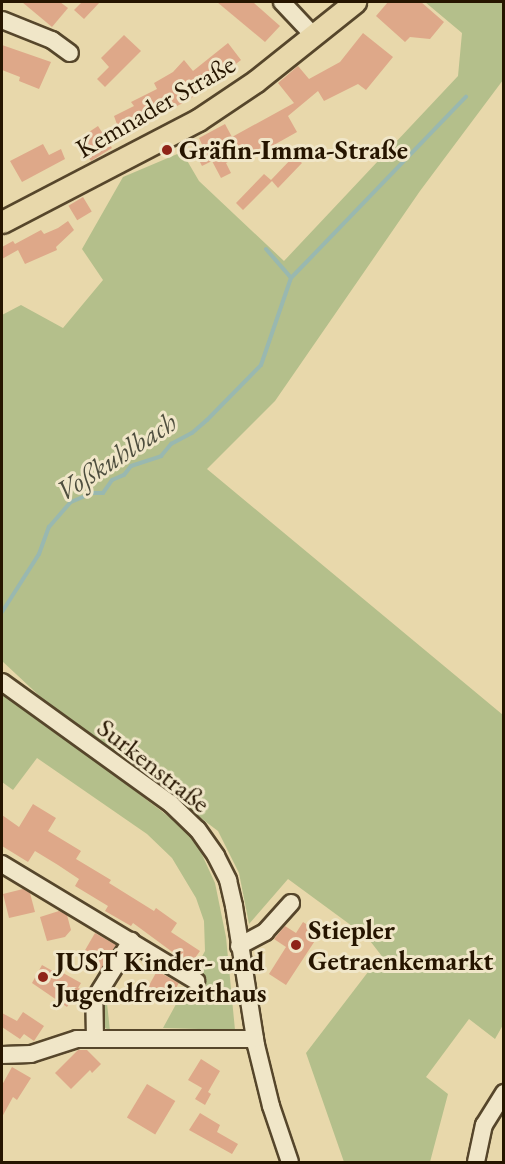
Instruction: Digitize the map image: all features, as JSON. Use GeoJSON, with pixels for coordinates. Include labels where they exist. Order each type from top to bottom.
{"type":"FeatureCollection","features":[{"type":"Feature","properties":{"kind":"main road","name":"Kemnader Straße"},"geometry":{"type":"LineString","coordinates":[[2,222],[198,120],[256,81],[355,2]]}},
{"type":"Feature","properties":{"kind":"street"},"geometry":{"type":"LineString","coordinates":[[282,2],[313,34]]}},
{"type":"Feature","properties":{"kind":"street"},"geometry":{"type":"LineString","coordinates":[[2,20],[52,40],[70,53]]}},
{"type":"Feature","properties":{"kind":"street","name":"Surkenstraße"},"geometry":{"type":"LineString","coordinates":[[2,682],[171,804],[198,830],[216,856],[228,880],[255,1039],[271,1107],[290,1162]]}},
{"type":"Feature","properties":{"kind":"street"},"geometry":{"type":"LineString","coordinates":[[2,864],[196,981]]}},
{"type":"Feature","properties":{"kind":"street"},"geometry":{"type":"LineString","coordinates":[[239,946],[265,933],[291,903]]}},
{"type":"Feature","properties":{"kind":"street"},"geometry":{"type":"LineString","coordinates":[[96,1039],[94,1000],[131,941]]}},
{"type":"Feature","properties":{"kind":"street"},"geometry":{"type":"LineString","coordinates":[[2,1055],[31,1054],[77,1040],[255,1039]]}},
{"type":"Feature","properties":{"kind":"street"},"geometry":{"type":"LineString","coordinates":[[476,1162],[484,1125],[504,1093]]}},
{"type":"Feature","properties":{"kind":"green space"},"geometry":{"type":"Polygon","coordinates":[[[425,2],[503,2],[503,80],[420,191],[275,401],[207,469],[503,715],[503,1025],[495,1039],[469,1019],[426,1077],[448,1094],[430,1162],[344,1162],[306,1053],[381,955],[367,937],[288,879],[249,924],[239,873],[218,831],[46,702],[2,661],[2,315],[21,305],[63,328],[103,280],[82,249],[123,177],[182,152],[199,181],[284,261],[458,76],[462,33],[425,2]]]}},
{"type":"Feature","properties":{"kind":"green space"},"geometry":{"type":"Polygon","coordinates":[[[2,690],[193,835],[215,883],[226,937],[235,1030],[163,1028],[205,951],[204,921],[196,898],[172,858],[147,834],[37,758],[13,790],[2,782],[2,690]]]}},
{"type":"Feature","properties":{"kind":"green space"},"geometry":{"type":"Polygon","coordinates":[[[102,1000],[107,1003],[110,1031],[98,1023],[102,1000]]]}},
{"type":"Feature","properties":{"kind":"building"},"geometry":{"type":"Polygon","coordinates":[[[22,2],[60,2],[68,8],[52,27],[22,2]]]}},
{"type":"Feature","properties":{"kind":"building"},"geometry":{"type":"Polygon","coordinates":[[[82,2],[100,2],[84,19],[74,10],[82,2]]]}},
{"type":"Feature","properties":{"kind":"building"},"geometry":{"type":"Polygon","coordinates":[[[217,2],[253,2],[280,26],[265,42],[217,2]]]}},
{"type":"Feature","properties":{"kind":"building"},"geometry":{"type":"Polygon","coordinates":[[[388,2],[421,2],[444,22],[430,39],[410,37],[405,42],[376,16],[388,2]]]}},
{"type":"Feature","properties":{"kind":"building"},"geometry":{"type":"Polygon","coordinates":[[[363,33],[393,57],[366,90],[358,84],[324,101],[318,91],[288,116],[297,132],[256,155],[252,149],[226,163],[231,173],[221,178],[212,161],[202,166],[197,156],[205,151],[199,138],[225,124],[232,137],[294,103],[278,83],[298,66],[309,79],[340,62],[363,33]]]}},
{"type":"Feature","properties":{"kind":"building"},"geometry":{"type":"Polygon","coordinates":[[[124,35],[141,51],[105,87],[97,79],[109,67],[101,58],[124,35]]]}},
{"type":"Feature","properties":{"kind":"building"},"geometry":{"type":"Polygon","coordinates":[[[228,43],[241,60],[189,100],[143,123],[141,119],[119,130],[114,116],[134,106],[131,102],[157,89],[154,83],[173,72],[184,60],[193,71],[228,43]]]}},
{"type":"Feature","properties":{"kind":"building"},"geometry":{"type":"Polygon","coordinates":[[[2,45],[51,62],[39,89],[19,81],[20,77],[2,70],[2,45]]]}},
{"type":"Feature","properties":{"kind":"building"},"geometry":{"type":"Polygon","coordinates":[[[98,126],[112,148],[91,161],[80,145],[89,139],[86,134],[98,126]]]}},
{"type":"Feature","properties":{"kind":"building"},"geometry":{"type":"Polygon","coordinates":[[[43,144],[49,155],[61,149],[65,159],[22,182],[10,161],[43,144]]]}},
{"type":"Feature","properties":{"kind":"building"},"geometry":{"type":"Polygon","coordinates":[[[294,156],[302,163],[278,188],[272,181],[243,210],[236,203],[264,174],[271,180],[294,156]]]}},
{"type":"Feature","properties":{"kind":"building"},"geometry":{"type":"Polygon","coordinates":[[[83,197],[92,212],[77,220],[68,206],[83,197]]]}},
{"type":"Feature","properties":{"kind":"building"},"geometry":{"type":"Polygon","coordinates":[[[68,221],[74,230],[56,247],[57,250],[25,264],[18,250],[2,259],[2,247],[13,241],[15,244],[41,230],[44,234],[68,221]]]}},
{"type":"Feature","properties":{"kind":"building"},"geometry":{"type":"Polygon","coordinates":[[[33,804],[56,818],[48,831],[81,851],[76,859],[111,880],[109,883],[154,911],[156,908],[177,923],[171,932],[200,951],[190,965],[133,923],[131,926],[105,911],[108,906],[75,886],[79,879],[58,865],[35,851],[28,862],[2,846],[2,815],[19,827],[33,804]]]}},
{"type":"Feature","properties":{"kind":"building"},"geometry":{"type":"Polygon","coordinates":[[[23,889],[30,893],[35,912],[9,918],[3,894],[23,889]]]}},
{"type":"Feature","properties":{"kind":"building"},"geometry":{"type":"Polygon","coordinates":[[[59,911],[67,915],[71,930],[65,937],[47,941],[40,917],[59,911]]]}},
{"type":"Feature","properties":{"kind":"building"},"geometry":{"type":"Polygon","coordinates":[[[303,922],[320,933],[286,985],[269,974],[286,947],[274,939],[285,926],[296,933],[303,922]]]}},
{"type":"Feature","properties":{"kind":"building"},"geometry":{"type":"Polygon","coordinates":[[[95,933],[116,945],[101,970],[80,958],[95,933]]]}},
{"type":"Feature","properties":{"kind":"building"},"geometry":{"type":"Polygon","coordinates":[[[42,965],[58,974],[56,969],[81,983],[78,988],[83,990],[74,1005],[70,1002],[67,1007],[32,983],[42,965]]]}},
{"type":"Feature","properties":{"kind":"building"},"geometry":{"type":"Polygon","coordinates":[[[157,971],[179,983],[168,1002],[146,990],[157,971]]]}},
{"type":"Feature","properties":{"kind":"building"},"geometry":{"type":"Polygon","coordinates":[[[23,1012],[44,1026],[34,1041],[24,1034],[20,1039],[2,1027],[2,1013],[17,1021],[23,1012]]]}},
{"type":"Feature","properties":{"kind":"building"},"geometry":{"type":"Polygon","coordinates":[[[78,1050],[87,1050],[101,1064],[92,1073],[90,1070],[71,1089],[55,1073],[78,1050]]]}},
{"type":"Feature","properties":{"kind":"building"},"geometry":{"type":"Polygon","coordinates":[[[201,1059],[220,1071],[208,1092],[211,1094],[205,1105],[195,1099],[202,1088],[188,1080],[201,1059]]]}},
{"type":"Feature","properties":{"kind":"building"},"geometry":{"type":"Polygon","coordinates":[[[12,1067],[31,1078],[17,1100],[13,1097],[2,1117],[2,1085],[12,1067]]]}},
{"type":"Feature","properties":{"kind":"building"},"geometry":{"type":"Polygon","coordinates":[[[147,1084],[175,1101],[155,1134],[127,1117],[147,1084]]]}},
{"type":"Feature","properties":{"kind":"building"},"geometry":{"type":"Polygon","coordinates":[[[200,1113],[220,1125],[217,1132],[238,1144],[232,1154],[189,1130],[200,1113]]]}},
{"type":"Feature","properties":{"kind":"waterway","name":"Voßkuhlbach"},"geometry":{"type":"LineString","coordinates":[[2,612],[39,554],[49,527],[71,502],[92,493],[103,493],[112,480],[124,475],[131,466],[161,456],[171,444],[192,433],[207,420],[261,365],[291,278],[466,97]]}},
{"type":"Feature","properties":{"kind":"waterway"},"geometry":{"type":"LineString","coordinates":[[266,249],[291,278]]}},
{"type":"Feature","properties":{"kind":"place","name":"Gräfin-Imma-Straße"},"geometry":{"type":"Point","coordinates":[167,150]}},
{"type":"Feature","properties":{"kind":"place","name":"Stiepler Getraenkemarkt"},"geometry":{"type":"Point","coordinates":[296,945]}},
{"type":"Feature","properties":{"kind":"place","name":"JUST Kinder- und Jugendfreizeithaus"},"geometry":{"type":"Point","coordinates":[43,977]}}]}
